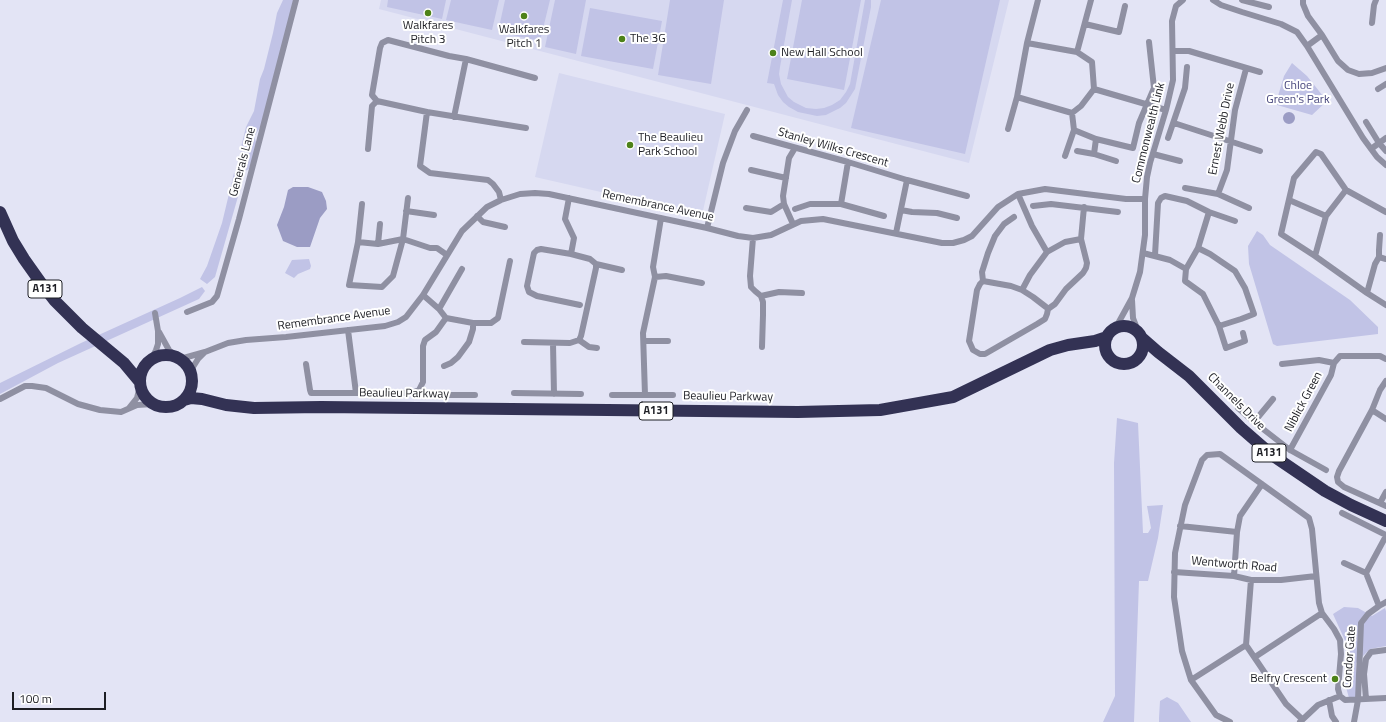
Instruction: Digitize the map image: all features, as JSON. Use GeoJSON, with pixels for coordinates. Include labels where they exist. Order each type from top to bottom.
{"type":"FeatureCollection","features":[{"type":"Feature","properties":{"kind":"highway","name":"A131"},"geometry":{"type":"LineString","coordinates":[[0,212],[13,241],[41,283],[60,306],[82,328],[124,363],[139,384]]}},
{"type":"Feature","properties":{"kind":"highway"},"geometry":{"type":"LineString","coordinates":[[1126,326],[1140,335],[1143,350],[1137,360],[1130,364],[1122,365],[1114,362],[1108,356],[1105,345],[1111,333],[1126,326]]}},
{"type":"Feature","properties":{"kind":"highway","name":"Beaulieu Parkway"},"geometry":{"type":"LineString","coordinates":[[184,400],[191,398],[202,399],[226,405],[254,408],[321,407],[798,412],[880,410],[953,396],[1050,350],[1095,341],[1111,333]]}},
{"type":"Feature","properties":{"kind":"highway","name":"Channels Drive"},"geometry":{"type":"LineString","coordinates":[[1140,335],[1190,376],[1246,433],[1287,466],[1330,494],[1386,521]]}},
{"type":"Feature","properties":{"kind":"highway","name":"Beaulieu Parkway"},"geometry":{"type":"LineString","coordinates":[[1074,344],[1090,347],[1108,356]]}},
{"type":"Feature","properties":{"kind":"highway","name":"A131"},"geometry":{"type":"LineString","coordinates":[[109,352],[132,362],[150,360]]}},
{"type":"Feature","properties":{"kind":"highway"},"geometry":{"type":"LineString","coordinates":[[163,354],[177,357],[186,365],[192,377],[190,390],[184,400],[168,407],[162,407],[153,404],[143,394],[139,384],[141,370],[150,360],[163,354]]}},
{"type":"Feature","properties":{"kind":"highway","name":"Channels Drive"},"geometry":{"type":"LineString","coordinates":[[1137,360],[1151,357],[1170,361]]}},
{"type":"Feature","properties":{"kind":"highway","name":"Beaulieu Parkway"},"geometry":{"type":"LineString","coordinates":[[192,377],[196,385],[204,393],[226,405]]}},
{"type":"Feature","properties":{"kind":"street","name":"Generals Lane"},"geometry":{"type":"LineString","coordinates":[[187,312],[212,302],[217,296],[239,219],[296,0]]}},
{"type":"Feature","properties":{"kind":"street"},"geometry":{"type":"LineString","coordinates":[[1008,129],[1017,97],[1027,43],[1038,0]]}},
{"type":"Feature","properties":{"kind":"street"},"geometry":{"type":"LineString","coordinates":[[1077,52],[1091,0]]}},
{"type":"Feature","properties":{"kind":"street","name":"Commonwealth Link"},"geometry":{"type":"LineString","coordinates":[[1111,333],[1132,298],[1140,272],[1145,235],[1145,200],[1148,177],[1173,80],[1172,21],[1176,6],[1183,0]]}},
{"type":"Feature","properties":{"kind":"street"},"geometry":{"type":"LineString","coordinates":[[1213,0],[1221,5],[1281,24],[1297,32],[1307,46],[1362,138],[1377,157],[1386,164]]}},
{"type":"Feature","properties":{"kind":"street"},"geometry":{"type":"LineString","coordinates":[[1242,0],[1266,6],[1259,18]]}},
{"type":"Feature","properties":{"kind":"street"},"geometry":{"type":"LineString","coordinates":[[1303,0],[1302,4],[1308,16],[1338,61],[1348,70],[1359,74],[1372,74],[1385,70]]}},
{"type":"Feature","properties":{"kind":"street"},"geometry":{"type":"LineString","coordinates":[[1372,23],[1376,0]]}},
{"type":"Feature","properties":{"kind":"street"},"geometry":{"type":"LineString","coordinates":[[1085,24],[1119,32],[1125,6]]}},
{"type":"Feature","properties":{"kind":"street"},"geometry":{"type":"LineString","coordinates":[[1307,46],[1322,35]]}},
{"type":"Feature","properties":{"kind":"street"},"geometry":{"type":"LineString","coordinates":[[526,128],[454,117],[377,101],[372,94],[380,48],[382,43],[388,40],[536,78]]}},
{"type":"Feature","properties":{"kind":"street"},"geometry":{"type":"LineString","coordinates":[[1074,130],[1096,139],[1134,148],[1139,123],[1154,88],[1149,42]]}},
{"type":"Feature","properties":{"kind":"street"},"geometry":{"type":"LineString","coordinates":[[1027,43],[1077,52],[1092,62],[1094,89],[1081,106],[1072,113]]}},
{"type":"Feature","properties":{"kind":"street"},"geometry":{"type":"LineString","coordinates":[[1173,51],[1189,51],[1260,72]]}},
{"type":"Feature","properties":{"kind":"street"},"geometry":{"type":"LineString","coordinates":[[454,117],[466,59]]}},
{"type":"Feature","properties":{"kind":"street"},"geometry":{"type":"LineString","coordinates":[[1168,138],[1185,88],[1187,67]]}},
{"type":"Feature","properties":{"kind":"street","name":"Ernest Webb Drive"},"geometry":{"type":"LineString","coordinates":[[1218,194],[1227,170],[1232,143],[1235,110],[1246,69]]}},
{"type":"Feature","properties":{"kind":"street"},"geometry":{"type":"LineString","coordinates":[[1378,89],[1386,84]]}},
{"type":"Feature","properties":{"kind":"street"},"geometry":{"type":"LineString","coordinates":[[1094,89],[1166,110]]}},
{"type":"Feature","properties":{"kind":"street"},"geometry":{"type":"LineString","coordinates":[[1017,97],[1072,113]]}},
{"type":"Feature","properties":{"kind":"street"},"geometry":{"type":"LineString","coordinates":[[368,149],[372,106],[377,101]]}},
{"type":"Feature","properties":{"kind":"street"},"geometry":{"type":"LineString","coordinates":[[707,228],[723,163],[735,131],[747,110]]}},
{"type":"Feature","properties":{"kind":"street"},"geometry":{"type":"LineString","coordinates":[[427,112],[420,166],[430,173],[488,180],[499,192],[501,200]]}},
{"type":"Feature","properties":{"kind":"street"},"geometry":{"type":"LineString","coordinates":[[1065,156],[1074,130],[1072,113]]}},
{"type":"Feature","properties":{"kind":"street"},"geometry":{"type":"LineString","coordinates":[[1366,122],[1379,143],[1386,151]]}},
{"type":"Feature","properties":{"kind":"street"},"geometry":{"type":"LineString","coordinates":[[1174,123],[1260,151]]}},
{"type":"Feature","properties":{"kind":"street","name":"Stanley Wilks Crescent"},"geometry":{"type":"LineString","coordinates":[[753,136],[967,196]]}},
{"type":"Feature","properties":{"kind":"street"},"geometry":{"type":"LineString","coordinates":[[1371,149],[1386,138]]}},
{"type":"Feature","properties":{"kind":"street"},"geometry":{"type":"LineString","coordinates":[[1094,154],[1096,139]]}},
{"type":"Feature","properties":{"kind":"street"},"geometry":{"type":"LineString","coordinates":[[793,224],[784,204],[783,196],[789,158],[795,148]]}},
{"type":"Feature","properties":{"kind":"street"},"geometry":{"type":"LineString","coordinates":[[1077,151],[1094,154],[1116,161]]}},
{"type":"Feature","properties":{"kind":"street"},"geometry":{"type":"LineString","coordinates":[[1386,212],[1346,190],[1320,154],[1316,152],[1294,178],[1281,234],[1386,305]]}},
{"type":"Feature","properties":{"kind":"street"},"geometry":{"type":"LineString","coordinates":[[1153,154],[1180,161]]}},
{"type":"Feature","properties":{"kind":"street"},"geometry":{"type":"LineString","coordinates":[[841,204],[848,162]]}},
{"type":"Feature","properties":{"kind":"street"},"geometry":{"type":"LineString","coordinates":[[750,170],[786,178]]}},
{"type":"Feature","properties":{"kind":"street"},"geometry":{"type":"LineString","coordinates":[[896,233],[907,180]]}},
{"type":"Feature","properties":{"kind":"street","name":"Remembrance Avenue"},"geometry":{"type":"LineString","coordinates":[[177,357],[205,352],[228,343],[246,340],[385,326],[398,322],[406,317],[423,295],[462,231],[487,207],[501,200],[520,194],[549,194],[738,236],[753,238],[771,235],[801,221],[822,219],[942,243],[953,243],[972,236],[998,207],[1018,194],[1045,188],[1126,199],[1145,200]]}},
{"type":"Feature","properties":{"kind":"street","name":"Ernest Webb Drive"},"geometry":{"type":"LineString","coordinates":[[1185,188],[1218,194],[1249,208]]}},
{"type":"Feature","properties":{"kind":"street"},"geometry":{"type":"LineString","coordinates":[[1315,256],[1326,216],[1346,190]]}},
{"type":"Feature","properties":{"kind":"street"},"geometry":{"type":"LineString","coordinates":[[1018,194],[1032,226],[1047,252]]}},
{"type":"Feature","properties":{"kind":"street"},"geometry":{"type":"LineString","coordinates":[[1155,255],[1158,203],[1164,196],[1187,201],[1209,212],[1234,221]]}},
{"type":"Feature","properties":{"kind":"street"},"geometry":{"type":"LineString","coordinates":[[362,204],[358,242],[349,285],[382,287],[393,276],[403,239],[408,198]]}},
{"type":"Feature","properties":{"kind":"street"},"geometry":{"type":"LineString","coordinates":[[569,198],[565,219],[574,238],[571,254]]}},
{"type":"Feature","properties":{"kind":"street"},"geometry":{"type":"LineString","coordinates":[[1289,200],[1326,216]]}},
{"type":"Feature","properties":{"kind":"street"},"geometry":{"type":"LineString","coordinates":[[746,208],[771,212],[784,204]]}},
{"type":"Feature","properties":{"kind":"street"},"geometry":{"type":"LineString","coordinates":[[795,209],[810,204],[841,204],[884,216]]}},
{"type":"Feature","properties":{"kind":"street"},"geometry":{"type":"LineString","coordinates":[[1033,206],[1051,204],[1118,212]]}},
{"type":"Feature","properties":{"kind":"street"},"geometry":{"type":"LineString","coordinates":[[1014,217],[1004,224],[995,236],[982,272],[983,282],[980,284],[978,290],[969,341],[976,352],[985,354],[1045,319],[1048,309],[1056,304],[1066,289],[1085,271],[1087,263],[1081,239],[1084,207]]}},
{"type":"Feature","properties":{"kind":"street"},"geometry":{"type":"LineString","coordinates":[[901,210],[937,214],[956,218]]}},
{"type":"Feature","properties":{"kind":"street"},"geometry":{"type":"LineString","coordinates":[[406,211],[434,215]]}},
{"type":"Feature","properties":{"kind":"street"},"geometry":{"type":"LineString","coordinates":[[1209,212],[1198,248],[1186,269],[1185,281],[1203,294],[1219,326],[1226,348],[1245,341],[1243,333]]}},
{"type":"Feature","properties":{"kind":"street"},"geometry":{"type":"LineString","coordinates":[[477,216],[483,222],[505,227]]}},
{"type":"Feature","properties":{"kind":"street"},"geometry":{"type":"LineString","coordinates":[[645,395],[644,324],[655,277],[653,267],[662,218]]}},
{"type":"Feature","properties":{"kind":"street"},"geometry":{"type":"LineString","coordinates":[[378,244],[380,224]]}},
{"type":"Feature","properties":{"kind":"street"},"geometry":{"type":"LineString","coordinates":[[1367,293],[1375,264],[1379,257],[1378,250],[1380,235]]}},
{"type":"Feature","properties":{"kind":"street"},"geometry":{"type":"LineString","coordinates":[[753,238],[750,276],[751,287],[761,296],[763,302],[762,347]]}},
{"type":"Feature","properties":{"kind":"street"},"geometry":{"type":"LineString","coordinates":[[358,242],[378,244],[403,239],[430,248],[437,248],[447,255]]}},
{"type":"Feature","properties":{"kind":"street"},"geometry":{"type":"LineString","coordinates":[[1022,290],[1030,275],[1047,252],[1053,247],[1065,242],[1081,239]]}},
{"type":"Feature","properties":{"kind":"street"},"geometry":{"type":"LineString","coordinates":[[1198,248],[1210,254],[1235,272],[1245,288],[1254,314],[1241,320],[1219,326]]}},
{"type":"Feature","properties":{"kind":"street"},"geometry":{"type":"LineString","coordinates":[[580,305],[537,296],[529,292],[527,286],[534,253],[537,250],[541,249],[571,254],[590,259],[596,264],[622,270]]}},
{"type":"Feature","properties":{"kind":"street"},"geometry":{"type":"LineString","coordinates":[[1143,253],[1170,260],[1186,269]]}},
{"type":"Feature","properties":{"kind":"street"},"geometry":{"type":"LineString","coordinates":[[1379,257],[1386,259]]}},
{"type":"Feature","properties":{"kind":"street"},"geometry":{"type":"LineString","coordinates":[[423,295],[439,309],[446,318],[473,323],[491,323],[498,318],[510,261]]}},
{"type":"Feature","properties":{"kind":"street"},"geometry":{"type":"LineString","coordinates":[[579,340],[594,280],[596,264]]}},
{"type":"Feature","properties":{"kind":"street"},"geometry":{"type":"LineString","coordinates":[[439,309],[462,269]]}},
{"type":"Feature","properties":{"kind":"street"},"geometry":{"type":"LineString","coordinates":[[655,277],[666,276],[702,283]]}},
{"type":"Feature","properties":{"kind":"street"},"geometry":{"type":"LineString","coordinates":[[983,282],[1011,286],[1022,290],[1048,309]]}},
{"type":"Feature","properties":{"kind":"street"},"geometry":{"type":"LineString","coordinates":[[761,296],[779,292],[802,293]]}},
{"type":"Feature","properties":{"kind":"street","name":"Commonwealth Link"},"geometry":{"type":"LineString","coordinates":[[1132,298],[1133,318],[1140,335]]}},
{"type":"Feature","properties":{"kind":"street"},"geometry":{"type":"LineString","coordinates":[[150,360],[158,344],[158,331],[154,313]]}},
{"type":"Feature","properties":{"kind":"street"},"geometry":{"type":"LineString","coordinates":[[306,364],[311,393],[412,393],[419,390],[423,382],[423,346],[425,340],[436,332],[446,318]]}},
{"type":"Feature","properties":{"kind":"street"},"geometry":{"type":"LineString","coordinates":[[444,366],[451,363],[458,357],[469,342],[473,329],[473,323]]}},
{"type":"Feature","properties":{"kind":"street"},"geometry":{"type":"LineString","coordinates":[[348,330],[356,393]]}},
{"type":"Feature","properties":{"kind":"street"},"geometry":{"type":"LineString","coordinates":[[158,331],[169,350],[177,357]]}},
{"type":"Feature","properties":{"kind":"street"},"geometry":{"type":"LineString","coordinates":[[524,342],[570,343],[579,340]]}},
{"type":"Feature","properties":{"kind":"street"},"geometry":{"type":"LineString","coordinates":[[579,340],[589,347],[597,348]]}},
{"type":"Feature","properties":{"kind":"street"},"geometry":{"type":"LineString","coordinates":[[644,341],[668,341]]}},
{"type":"Feature","properties":{"kind":"street"},"geometry":{"type":"LineString","coordinates":[[553,343],[554,394]]}},
{"type":"Feature","properties":{"kind":"street"},"geometry":{"type":"LineString","coordinates":[[192,377],[193,367],[205,352]]}},
{"type":"Feature","properties":{"kind":"street","name":"Niblick Green"},"geometry":{"type":"LineString","coordinates":[[1290,450],[1331,374],[1334,363],[1340,356],[1380,356],[1386,359]]}},
{"type":"Feature","properties":{"kind":"street","name":"Niblick Green"},"geometry":{"type":"LineString","coordinates":[[1282,364],[1319,360],[1334,363]]}},
{"type":"Feature","properties":{"kind":"street"},"geometry":{"type":"LineString","coordinates":[[1386,381],[1339,471],[1337,479],[1344,487],[1383,504],[1386,492]]}},
{"type":"Feature","properties":{"kind":"street"},"geometry":{"type":"LineString","coordinates":[[128,409],[137,398],[139,384]]}},
{"type":"Feature","properties":{"kind":"street"},"geometry":{"type":"LineString","coordinates":[[0,399],[25,386],[32,386],[46,388],[88,407],[113,412],[121,412],[137,405],[153,404]]}},
{"type":"Feature","properties":{"kind":"street"},"geometry":{"type":"LineString","coordinates":[[419,390],[426,395],[475,395]]}},
{"type":"Feature","properties":{"kind":"street"},"geometry":{"type":"LineString","coordinates":[[514,393],[581,394]]}},
{"type":"Feature","properties":{"kind":"street"},"geometry":{"type":"LineString","coordinates":[[612,395],[673,395]]}},
{"type":"Feature","properties":{"kind":"street"},"geometry":{"type":"LineString","coordinates":[[1254,422],[1273,399]]}},
{"type":"Feature","properties":{"kind":"street","name":"Niblick Green"},"geometry":{"type":"LineString","coordinates":[[1238,408],[1290,450],[1326,470]]}},
{"type":"Feature","properties":{"kind":"street"},"geometry":{"type":"LineString","coordinates":[[1372,410],[1386,419]]}},
{"type":"Feature","properties":{"kind":"street"},"geometry":{"type":"LineString","coordinates":[[1230,722],[1216,715],[1191,680],[1182,651],[1174,597],[1175,553],[1180,526],[1185,506],[1202,460],[1207,455],[1220,454],[1309,518],[1312,529],[1319,603],[1322,613],[1340,640],[1338,690],[1340,696],[1345,700],[1386,698]]}},
{"type":"Feature","properties":{"kind":"street"},"geometry":{"type":"LineString","coordinates":[[1234,576],[1237,532],[1240,516],[1262,484]]}},
{"type":"Feature","properties":{"kind":"street"},"geometry":{"type":"LineString","coordinates":[[1342,513],[1386,535],[1366,573]]}},
{"type":"Feature","properties":{"kind":"street"},"geometry":{"type":"LineString","coordinates":[[1180,526],[1237,532]]}},
{"type":"Feature","properties":{"kind":"street"},"geometry":{"type":"LineString","coordinates":[[1344,563],[1366,573],[1378,606]]}},
{"type":"Feature","properties":{"kind":"street","name":"Wentworth Road"},"geometry":{"type":"LineString","coordinates":[[1174,572],[1234,576],[1251,580],[1283,580],[1316,576]]}},
{"type":"Feature","properties":{"kind":"street"},"geometry":{"type":"LineString","coordinates":[[1251,580],[1246,645],[1256,657],[1286,704],[1301,721],[1318,705],[1340,696]]}},
{"type":"Feature","properties":{"kind":"street","name":"Condor Gate"},"geometry":{"type":"LineString","coordinates":[[1354,722],[1358,700],[1361,623],[1368,614],[1386,602]]}},
{"type":"Feature","properties":{"kind":"street"},"geometry":{"type":"LineString","coordinates":[[1256,657],[1322,613]]}},
{"type":"Feature","properties":{"kind":"street"},"geometry":{"type":"LineString","coordinates":[[1191,680],[1246,645]]}},
{"type":"Feature","properties":{"kind":"street","name":"Condor Gate"},"geometry":{"type":"LineString","coordinates":[[1366,699],[1364,674],[1366,659],[1371,652],[1386,650]]}},
{"type":"Feature","properties":{"kind":"street"},"geometry":{"type":"LineString","coordinates":[[1329,700],[1332,716],[1336,722]]}},
{"type":"Feature","properties":{"kind":"shaded area","name":"New Hall School"},"geometry":{"type":"Polygon","coordinates":[[[381,0],[1009,0],[969,163],[379,9],[381,0]]]}},
{"type":"Feature","properties":{"kind":"shaded area","name":"The Beaulieu Park School"},"geometry":{"type":"Polygon","coordinates":[[[559,73],[725,114],[702,215],[535,177],[559,73]]]}},
{"type":"Feature","properties":{"kind":"shaded area"},"geometry":{"type":"Polygon","coordinates":[[[1287,112],[1291,112],[1295,118],[1291,124],[1287,124],[1283,120],[1283,116],[1287,112]]]}},
{"type":"Feature","properties":{"kind":"shaded area"},"geometry":{"type":"Polygon","coordinates":[[[293,187],[308,187],[322,192],[326,201],[327,209],[320,218],[310,247],[297,247],[283,241],[277,225],[284,207],[288,190],[293,187]]]}},
{"type":"Feature","properties":{"kind":"green space"},"geometry":{"type":"Polygon","coordinates":[[[283,0],[294,0],[263,123],[254,137],[258,146],[249,169],[243,172],[240,162],[241,147],[246,127],[254,111],[260,79],[264,69],[277,13],[283,0]]]}},
{"type":"Feature","properties":{"kind":"green space","name":"Walkfares Pitch 3"},"geometry":{"type":"Polygon","coordinates":[[[388,0],[446,0],[442,19],[387,7],[388,0]]]}},
{"type":"Feature","properties":{"kind":"green space"},"geometry":{"type":"Polygon","coordinates":[[[451,0],[499,0],[492,30],[446,20],[451,0]]]}},
{"type":"Feature","properties":{"kind":"green space","name":"Walkfares Pitch 1"},"geometry":{"type":"Polygon","coordinates":[[[505,0],[550,0],[540,41],[498,32],[505,0]]]}},
{"type":"Feature","properties":{"kind":"green space"},"geometry":{"type":"Polygon","coordinates":[[[555,0],[586,0],[576,54],[545,47],[555,0]]]}},
{"type":"Feature","properties":{"kind":"green space"},"geometry":{"type":"Polygon","coordinates":[[[670,0],[724,0],[711,84],[658,75],[670,0]]]}},
{"type":"Feature","properties":{"kind":"green space"},"geometry":{"type":"Polygon","coordinates":[[[783,0],[792,0],[779,74],[781,84],[788,97],[794,102],[806,108],[816,109],[832,105],[840,100],[846,92],[850,84],[865,0],[871,0],[871,7],[855,89],[846,103],[840,108],[826,115],[817,116],[798,112],[783,102],[778,95],[774,84],[767,83],[783,0]]]}},
{"type":"Feature","properties":{"kind":"green space"},"geometry":{"type":"Polygon","coordinates":[[[802,0],[861,0],[844,90],[787,79],[802,0]]]}},
{"type":"Feature","properties":{"kind":"green space"},"geometry":{"type":"Polygon","coordinates":[[[881,0],[1000,0],[965,154],[851,128],[881,0]]]}},
{"type":"Feature","properties":{"kind":"green space","name":"The 3G"},"geometry":{"type":"Polygon","coordinates":[[[590,8],[662,21],[653,69],[581,56],[590,8]]]}},
{"type":"Feature","properties":{"kind":"green space","name":"Chloe Green's Park"},"geometry":{"type":"Polygon","coordinates":[[[1292,63],[1307,76],[1327,101],[1312,115],[1277,105],[1284,76],[1292,63]]]}},
{"type":"Feature","properties":{"kind":"green space"},"geometry":{"type":"Polygon","coordinates":[[[239,172],[241,186],[215,277],[207,284],[200,279],[207,266],[222,223],[234,173],[239,172]]]}},
{"type":"Feature","properties":{"kind":"green space"},"geometry":{"type":"Polygon","coordinates":[[[1257,231],[1263,235],[1270,245],[1350,300],[1378,327],[1378,334],[1277,346],[1273,344],[1249,264],[1248,246],[1257,231]]]}},
{"type":"Feature","properties":{"kind":"green space"},"geometry":{"type":"Polygon","coordinates":[[[309,259],[311,266],[310,269],[298,274],[294,278],[285,273],[292,260],[309,259]]]}},
{"type":"Feature","properties":{"kind":"green space"},"geometry":{"type":"Polygon","coordinates":[[[202,287],[205,291],[199,299],[58,363],[0,394],[0,383],[81,343],[202,287]]]}},
{"type":"Feature","properties":{"kind":"green space"},"geometry":{"type":"Polygon","coordinates":[[[1117,418],[1138,423],[1143,533],[1148,533],[1151,528],[1147,506],[1163,505],[1158,538],[1148,581],[1139,581],[1134,722],[1103,722],[1115,696],[1114,463],[1117,418]]]}},
{"type":"Feature","properties":{"kind":"green space"},"geometry":{"type":"Polygon","coordinates":[[[1344,607],[1358,608],[1372,616],[1385,608],[1386,611],[1386,646],[1370,649],[1356,663],[1356,698],[1349,698],[1344,680],[1347,645],[1333,614],[1344,607]]]}},
{"type":"Feature","properties":{"kind":"green space"},"geometry":{"type":"Polygon","coordinates":[[[1167,697],[1178,703],[1191,722],[1159,722],[1160,701],[1167,697]]]}},
{"type":"Feature","properties":{"kind":"place","name":"Walkfares Pitch 3"},"geometry":{"type":"Point","coordinates":[428,13]}},
{"type":"Feature","properties":{"kind":"place","name":"Walkfares Pitch 1"},"geometry":{"type":"Point","coordinates":[524,16]}},
{"type":"Feature","properties":{"kind":"place","name":"The 3G"},"geometry":{"type":"Point","coordinates":[622,39]}},
{"type":"Feature","properties":{"kind":"place","name":"New Hall School"},"geometry":{"type":"Point","coordinates":[773,53]}},
{"type":"Feature","properties":{"kind":"place","name":"The Beaulieu Park School"},"geometry":{"type":"Point","coordinates":[630,145]}},
{"type":"Feature","properties":{"kind":"place","name":"Belfry Crescent"},"geometry":{"type":"Point","coordinates":[1335,679]}}]}
